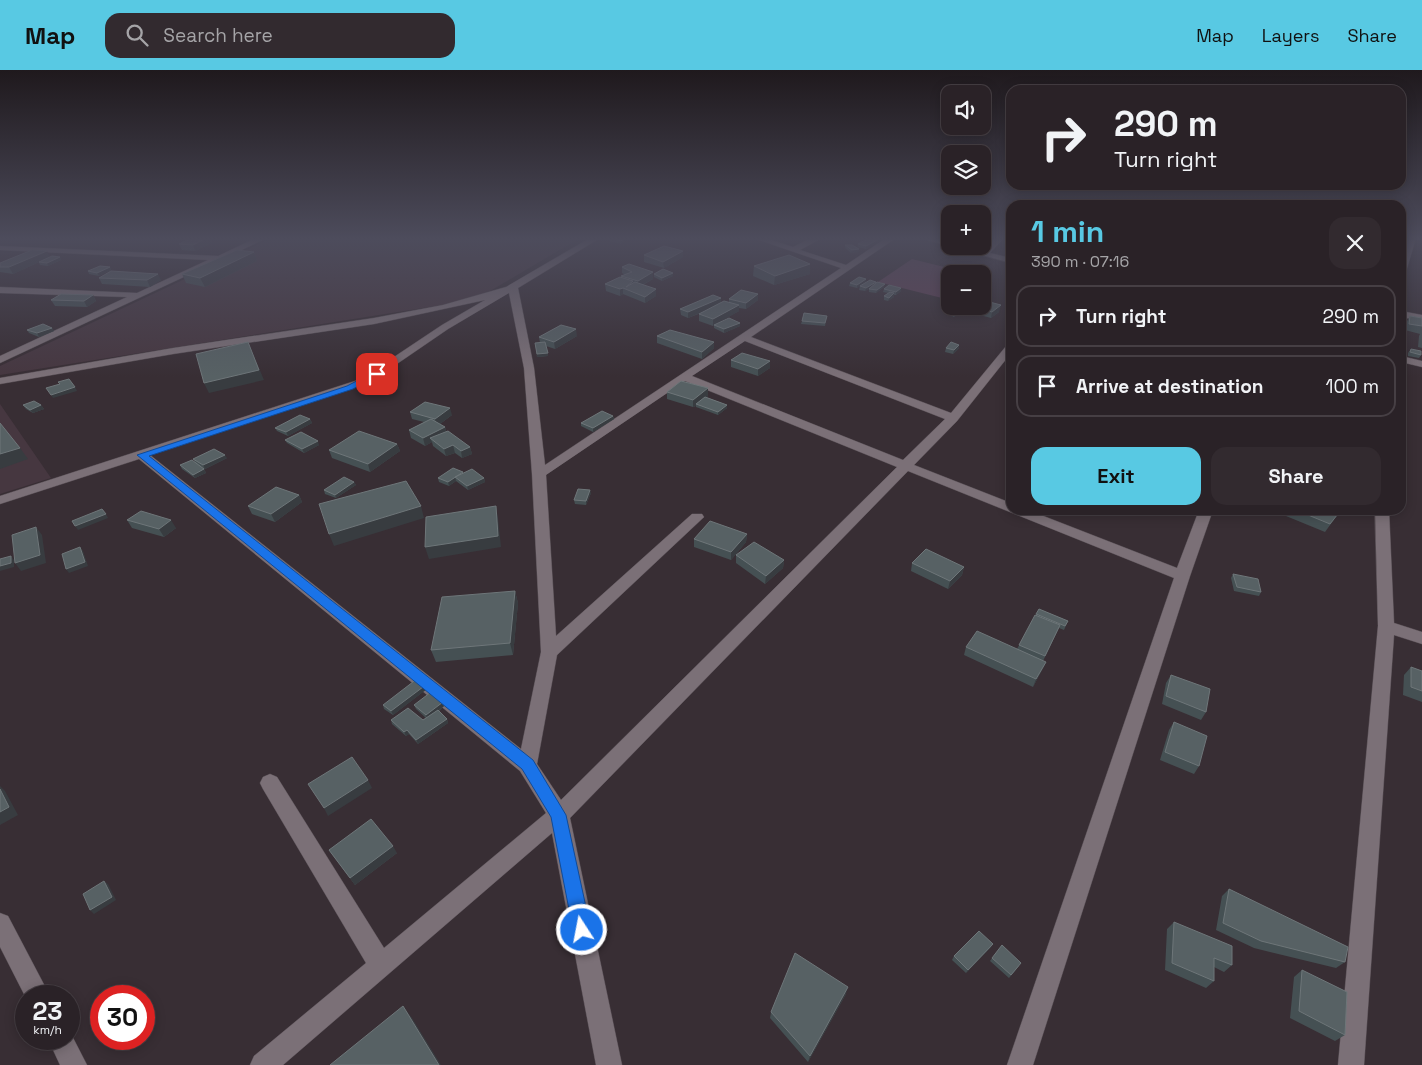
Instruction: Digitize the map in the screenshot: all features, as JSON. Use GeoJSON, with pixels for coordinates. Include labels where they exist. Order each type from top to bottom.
{"type":"FeatureCollection","features":[{"type":"Feature","properties":{"kind":"street"},"geometry":{"type":"LineString","coordinates":[[3,355],[163,284]]}},
{"type":"Feature","properties":{"kind":"street"},"geometry":{"type":"LineString","coordinates":[[0,500],[365,381],[445,327],[519,284]]}},
{"type":"Feature","properties":{"kind":"street"},"geometry":{"type":"LineString","coordinates":[[539,474],[823,284]]}},
{"type":"Feature","properties":{"kind":"street"},"geometry":{"type":"LineString","coordinates":[[0,381],[188,348],[429,313],[475,301],[513,288]]}},
{"type":"Feature","properties":{"kind":"street"},"geometry":{"type":"LineString","coordinates":[[513,288],[529,368],[539,474],[549,652],[527,765]]}},
{"type":"Feature","properties":{"kind":"street"},"geometry":{"type":"LineString","coordinates":[[0,290],[139,296]]}},
{"type":"Feature","properties":{"kind":"street"},"geometry":{"type":"LineString","coordinates":[[0,294],[24,291]]}},
{"type":"Feature","properties":{"kind":"street"},"geometry":{"type":"LineString","coordinates":[[1406,315],[1422,318]]}},
{"type":"Feature","properties":{"kind":"street"},"geometry":{"type":"LineString","coordinates":[[743,337],[953,418]]}},
{"type":"Feature","properties":{"kind":"street"},"geometry":{"type":"LineString","coordinates":[[263,1065],[559,815],[953,418],[1006,353]]}},
{"type":"Feature","properties":{"kind":"street"},"geometry":{"type":"LineString","coordinates":[[1406,360],[1422,364]]}},
{"type":"Feature","properties":{"kind":"street"},"geometry":{"type":"LineString","coordinates":[[684,377],[1006,506]]}},
{"type":"Feature","properties":{"kind":"street"},"geometry":{"type":"LineString","coordinates":[[142,455],[527,765],[559,815],[609,1065]]}},
{"type":"Feature","properties":{"kind":"street"},"geometry":{"type":"LineString","coordinates":[[1029,515],[1182,576]]}},
{"type":"Feature","properties":{"kind":"street"},"geometry":{"type":"LineString","coordinates":[[1020,1065],[1182,576],[1204,515]]}},
{"type":"Feature","properties":{"kind":"street"},"geometry":{"type":"LineString","coordinates":[[1351,1065],[1386,626],[1382,515]]}},
{"type":"Feature","properties":{"kind":"street"},"geometry":{"type":"LineString","coordinates":[[549,652],[697,517]]}},
{"type":"Feature","properties":{"kind":"street"},"geometry":{"type":"LineString","coordinates":[[1386,626],[1422,638]]}},
{"type":"Feature","properties":{"kind":"street"},"geometry":{"type":"LineString","coordinates":[[270,783],[381,965]]}},
{"type":"Feature","properties":{"kind":"street"},"geometry":{"type":"LineString","coordinates":[[0,924],[32,985]]}},
{"type":"Feature","properties":{"kind":"street"},"geometry":{"type":"LineString","coordinates":[[66,1050],[74,1065]]}},
{"type":"Feature","properties":{"kind":"shaded area"},"geometry":{"type":"Polygon","coordinates":[[[173,284],[501,284],[480,297],[461,302],[0,375],[0,366],[173,284]]]}},
{"type":"Feature","properties":{"kind":"shaded area"},"geometry":{"type":"Polygon","coordinates":[[[888,284],[941,284],[941,298],[888,284]]]}},
{"type":"Feature","properties":{"kind":"shaded area"},"geometry":{"type":"Polygon","coordinates":[[[0,404],[51,478],[0,494],[0,404]]]}},
{"type":"Feature","properties":{"kind":"building"},"geometry":{"type":"Polygon","coordinates":[[[606,284],[629,284],[626,287],[631,284],[642,284],[656,289],[645,297],[623,288],[620,289],[606,284]]]}},
{"type":"Feature","properties":{"kind":"building"},"geometry":{"type":"Polygon","coordinates":[[[863,284],[872,284],[866,288],[860,286],[863,284]]]}},
{"type":"Feature","properties":{"kind":"building"},"geometry":{"type":"Polygon","coordinates":[[[874,284],[884,284],[877,290],[869,289],[874,284]]]}},
{"type":"Feature","properties":{"kind":"building"},"geometry":{"type":"Polygon","coordinates":[[[889,285],[901,288],[896,292],[884,289],[889,285]]]}},
{"type":"Feature","properties":{"kind":"building"},"geometry":{"type":"Polygon","coordinates":[[[741,290],[758,294],[746,303],[729,299],[741,290]]]}},
{"type":"Feature","properties":{"kind":"building"},"geometry":{"type":"Polygon","coordinates":[[[890,292],[894,293],[889,298],[884,296],[890,292]]]}},
{"type":"Feature","properties":{"kind":"building"},"geometry":{"type":"Polygon","coordinates":[[[61,294],[93,295],[84,301],[51,300],[61,294]]]}},
{"type":"Feature","properties":{"kind":"building"},"geometry":{"type":"Polygon","coordinates":[[[713,295],[721,298],[688,312],[680,309],[713,295]]]}},
{"type":"Feature","properties":{"kind":"building"},"geometry":{"type":"Polygon","coordinates":[[[724,301],[739,305],[713,319],[699,314],[724,301]]]}},
{"type":"Feature","properties":{"kind":"building"},"geometry":{"type":"Polygon","coordinates":[[[991,302],[1001,305],[992,312],[991,302]]]}},
{"type":"Feature","properties":{"kind":"building"},"geometry":{"type":"Polygon","coordinates":[[[804,313],[827,316],[825,323],[802,321],[804,313]]]}},
{"type":"Feature","properties":{"kind":"building"},"geometry":{"type":"Polygon","coordinates":[[[1410,316],[1422,318],[1422,326],[1409,324],[1410,316]]]}},
{"type":"Feature","properties":{"kind":"building"},"geometry":{"type":"Polygon","coordinates":[[[729,318],[740,323],[724,329],[714,325],[729,318]]]}},
{"type":"Feature","properties":{"kind":"building"},"geometry":{"type":"Polygon","coordinates":[[[43,324],[52,328],[37,333],[27,330],[43,324]]]}},
{"type":"Feature","properties":{"kind":"building"},"geometry":{"type":"Polygon","coordinates":[[[561,325],[576,329],[554,342],[539,337],[561,325]]]}},
{"type":"Feature","properties":{"kind":"building"},"geometry":{"type":"Polygon","coordinates":[[[670,330],[714,342],[702,352],[657,336],[670,330]]]}},
{"type":"Feature","properties":{"kind":"building"},"geometry":{"type":"Polygon","coordinates":[[[248,342],[259,370],[204,383],[196,354],[248,342]]]}},
{"type":"Feature","properties":{"kind":"building"},"geometry":{"type":"Polygon","coordinates":[[[545,342],[548,353],[537,354],[535,343],[545,342]]]}},
{"type":"Feature","properties":{"kind":"building"},"geometry":{"type":"Polygon","coordinates":[[[951,342],[959,345],[954,350],[946,348],[951,342]]]}},
{"type":"Feature","properties":{"kind":"building"},"geometry":{"type":"Polygon","coordinates":[[[1411,349],[1421,351],[1421,355],[1410,352],[1411,349]]]}},
{"type":"Feature","properties":{"kind":"building"},"geometry":{"type":"Polygon","coordinates":[[[742,353],[770,361],[758,369],[731,360],[742,353]]]}},
{"type":"Feature","properties":{"kind":"building"},"geometry":{"type":"Polygon","coordinates":[[[69,379],[75,387],[51,395],[46,388],[60,384],[58,382],[69,379]]]}},
{"type":"Feature","properties":{"kind":"building"},"geometry":{"type":"Polygon","coordinates":[[[681,381],[708,388],[693,400],[667,392],[681,381]]]}},
{"type":"Feature","properties":{"kind":"building"},"geometry":{"type":"Polygon","coordinates":[[[705,397],[727,405],[718,412],[696,404],[705,397]]]}},
{"type":"Feature","properties":{"kind":"building"},"geometry":{"type":"Polygon","coordinates":[[[34,401],[41,405],[30,410],[23,405],[34,401]]]}},
{"type":"Feature","properties":{"kind":"building"},"geometry":{"type":"Polygon","coordinates":[[[425,402],[450,408],[435,419],[410,412],[425,402]]]}},
{"type":"Feature","properties":{"kind":"building"},"geometry":{"type":"Polygon","coordinates":[[[602,411],[613,416],[593,428],[581,423],[602,411]]]}},
{"type":"Feature","properties":{"kind":"building"},"geometry":{"type":"Polygon","coordinates":[[[300,415],[310,419],[286,432],[275,428],[300,415]]]}},
{"type":"Feature","properties":{"kind":"building"},"geometry":{"type":"Polygon","coordinates":[[[431,419],[445,427],[423,438],[409,430],[431,419]]]}},
{"type":"Feature","properties":{"kind":"building"},"geometry":{"type":"Polygon","coordinates":[[[0,423],[20,448],[0,454],[0,423]]]}},
{"type":"Feature","properties":{"kind":"building"},"geometry":{"type":"Polygon","coordinates":[[[359,431],[397,444],[368,464],[329,450],[359,431]]]}},
{"type":"Feature","properties":{"kind":"building"},"geometry":{"type":"Polygon","coordinates":[[[448,431],[470,447],[461,451],[453,445],[444,449],[430,438],[448,431]]]}},
{"type":"Feature","properties":{"kind":"building"},"geometry":{"type":"Polygon","coordinates":[[[301,432],[318,441],[302,449],[285,440],[301,432]]]}},
{"type":"Feature","properties":{"kind":"building"},"geometry":{"type":"Polygon","coordinates":[[[214,449],[225,455],[203,465],[193,459],[214,449]]]}},
{"type":"Feature","properties":{"kind":"building"},"geometry":{"type":"Polygon","coordinates":[[[192,460],[204,469],[193,475],[180,465],[192,460]]]}},
{"type":"Feature","properties":{"kind":"building"},"geometry":{"type":"Polygon","coordinates":[[[453,468],[463,472],[448,482],[438,478],[453,468]]]}},
{"type":"Feature","properties":{"kind":"building"},"geometry":{"type":"Polygon","coordinates":[[[472,469],[484,478],[467,486],[455,477],[472,469]]]}},
{"type":"Feature","properties":{"kind":"building"},"geometry":{"type":"Polygon","coordinates":[[[344,477],[354,482],[335,495],[324,490],[344,477]]]}},
{"type":"Feature","properties":{"kind":"building"},"geometry":{"type":"Polygon","coordinates":[[[406,481],[421,506],[329,534],[319,504],[406,481]]]}},
{"type":"Feature","properties":{"kind":"building"},"geometry":{"type":"Polygon","coordinates":[[[276,487],[299,495],[271,514],[248,506],[276,487]]]}},
{"type":"Feature","properties":{"kind":"building"},"geometry":{"type":"Polygon","coordinates":[[[578,489],[590,490],[586,501],[574,500],[578,489]]]}},
{"type":"Feature","properties":{"kind":"building"},"geometry":{"type":"Polygon","coordinates":[[[496,506],[498,536],[425,547],[426,517],[496,506]]]}},
{"type":"Feature","properties":{"kind":"building"},"geometry":{"type":"Polygon","coordinates":[[[102,509],[106,514],[75,526],[72,521],[102,509]]]}},
{"type":"Feature","properties":{"kind":"building"},"geometry":{"type":"Polygon","coordinates":[[[141,511],[171,520],[159,529],[127,520],[141,511]]]}},
{"type":"Feature","properties":{"kind":"building"},"geometry":{"type":"Polygon","coordinates":[[[1308,515],[1337,515],[1330,524],[1308,515]]]}},
{"type":"Feature","properties":{"kind":"building"},"geometry":{"type":"Polygon","coordinates":[[[710,521],[747,534],[731,552],[694,539],[710,521]]]}},
{"type":"Feature","properties":{"kind":"building"},"geometry":{"type":"Polygon","coordinates":[[[36,527],[40,555],[15,563],[12,535],[36,527]]]}},
{"type":"Feature","properties":{"kind":"building"},"geometry":{"type":"Polygon","coordinates":[[[754,542],[784,560],[766,576],[736,555],[754,542]]]}},
{"type":"Feature","properties":{"kind":"building"},"geometry":{"type":"Polygon","coordinates":[[[80,547],[85,562],[66,569],[62,554],[80,547]]]}},
{"type":"Feature","properties":{"kind":"building"},"geometry":{"type":"Polygon","coordinates":[[[926,549],[964,567],[950,581],[912,563],[926,549]]]}},
{"type":"Feature","properties":{"kind":"building"},"geometry":{"type":"Polygon","coordinates":[[[11,556],[11,563],[0,566],[0,559],[11,556]]]}},
{"type":"Feature","properties":{"kind":"building"},"geometry":{"type":"Polygon","coordinates":[[[1233,574],[1258,579],[1261,592],[1237,587],[1233,574]]]}},
{"type":"Feature","properties":{"kind":"building"},"geometry":{"type":"Polygon","coordinates":[[[515,591],[510,643],[431,650],[442,597],[515,591]]]}},
{"type":"Feature","properties":{"kind":"building"},"geometry":{"type":"Polygon","coordinates":[[[1039,609],[1068,621],[1065,626],[1036,614],[1039,609]]]}},
{"type":"Feature","properties":{"kind":"building"},"geometry":{"type":"Polygon","coordinates":[[[1035,615],[1060,625],[1045,656],[1019,645],[1035,615]]]}},
{"type":"Feature","properties":{"kind":"building"},"geometry":{"type":"Polygon","coordinates":[[[977,631],[1046,662],[1036,679],[966,647],[977,631]]]}},
{"type":"Feature","properties":{"kind":"building"},"geometry":{"type":"Polygon","coordinates":[[[1411,667],[1422,671],[1422,691],[1411,687],[1411,667]]]}},
{"type":"Feature","properties":{"kind":"building"},"geometry":{"type":"Polygon","coordinates":[[[422,675],[431,681],[391,711],[383,705],[422,675]]]}},
{"type":"Feature","properties":{"kind":"building"},"geometry":{"type":"Polygon","coordinates":[[[1171,675],[1210,689],[1206,712],[1166,696],[1171,675]]]}},
{"type":"Feature","properties":{"kind":"building"},"geometry":{"type":"Polygon","coordinates":[[[431,692],[443,702],[426,715],[414,705],[431,692]]]}},
{"type":"Feature","properties":{"kind":"building"},"geometry":{"type":"Polygon","coordinates":[[[408,708],[423,720],[438,710],[447,719],[416,740],[407,730],[404,732],[391,720],[408,708]]]}},
{"type":"Feature","properties":{"kind":"building"},"geometry":{"type":"Polygon","coordinates":[[[1174,722],[1207,736],[1199,766],[1165,752],[1174,722]]]}},
{"type":"Feature","properties":{"kind":"building"},"geometry":{"type":"Polygon","coordinates":[[[352,757],[368,780],[324,808],[308,784],[352,757]]]}},
{"type":"Feature","properties":{"kind":"building"},"geometry":{"type":"Polygon","coordinates":[[[0,789],[9,807],[0,812],[0,789]]]}},
{"type":"Feature","properties":{"kind":"building"},"geometry":{"type":"Polygon","coordinates":[[[371,819],[393,846],[350,878],[329,850],[371,819]]]}},
{"type":"Feature","properties":{"kind":"building"},"geometry":{"type":"Polygon","coordinates":[[[104,881],[112,897],[90,910],[83,894],[104,881]]]}},
{"type":"Feature","properties":{"kind":"building"},"geometry":{"type":"Polygon","coordinates":[[[1229,889],[1348,947],[1345,962],[1261,941],[1223,923],[1229,889]]]}},
{"type":"Feature","properties":{"kind":"building"},"geometry":{"type":"Polygon","coordinates":[[[1174,922],[1232,946],[1232,965],[1214,958],[1214,981],[1172,963],[1174,922]]]}},
{"type":"Feature","properties":{"kind":"building"},"geometry":{"type":"Polygon","coordinates":[[[979,931],[993,944],[968,970],[954,956],[979,931]]]}},
{"type":"Feature","properties":{"kind":"building"},"geometry":{"type":"Polygon","coordinates":[[[1002,945],[1021,963],[1011,975],[992,958],[1002,945]]]}},
{"type":"Feature","properties":{"kind":"building"},"geometry":{"type":"Polygon","coordinates":[[[795,953],[848,987],[810,1056],[771,1012],[795,953]]]}},
{"type":"Feature","properties":{"kind":"building"},"geometry":{"type":"Polygon","coordinates":[[[1302,970],[1347,992],[1345,1035],[1299,1011],[1302,970]]]}},
{"type":"Feature","properties":{"kind":"building"},"geometry":{"type":"Polygon","coordinates":[[[403,1006],[439,1065],[330,1065],[403,1006]]]}},
{"type":"Feature","properties":{"kind":"route"},"geometry":{"type":"LineString","coordinates":[[377,374],[350,387],[142,455],[527,765],[559,815],[582,930]]}}]}
